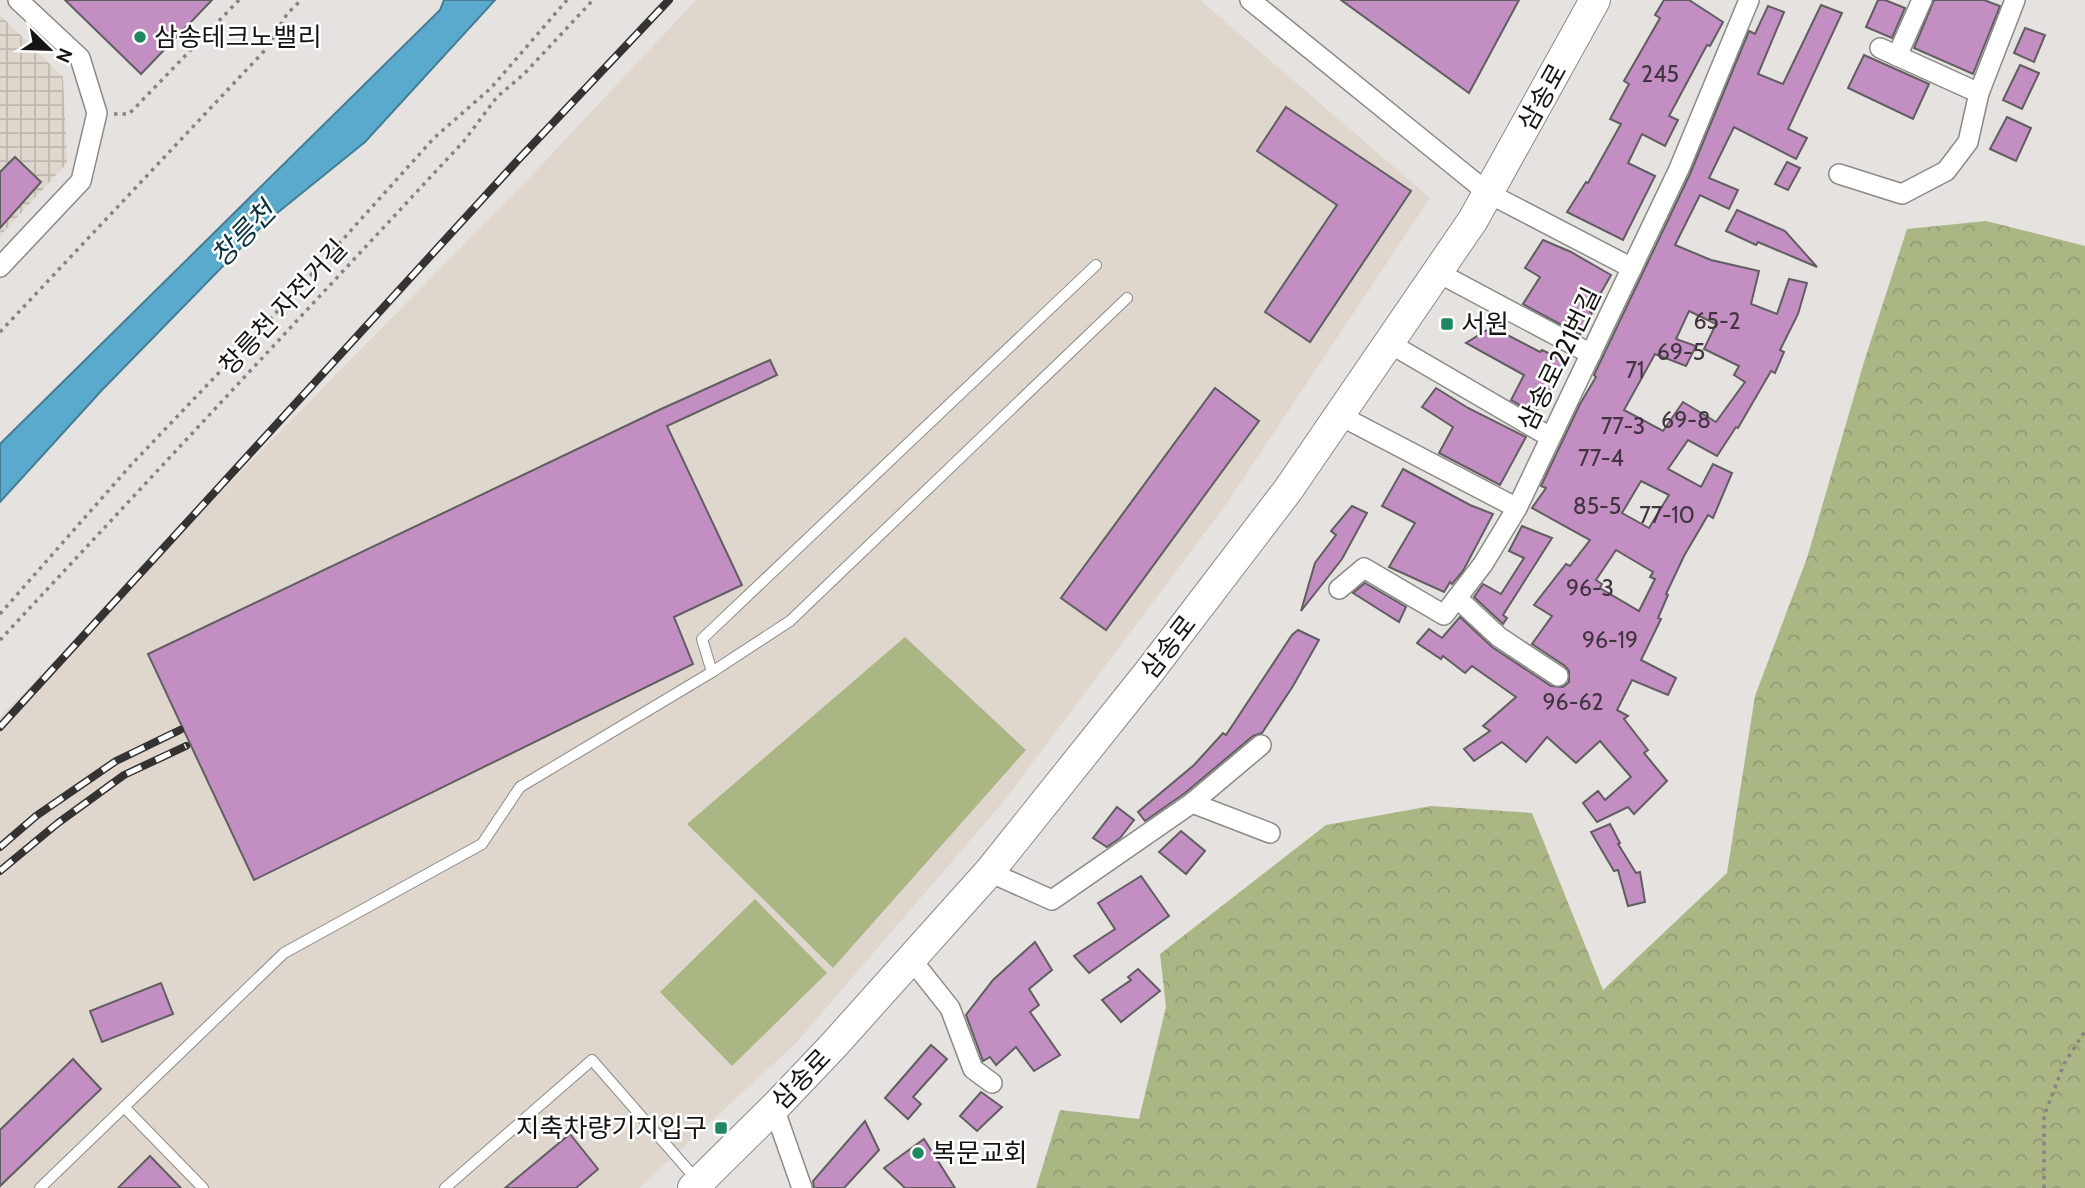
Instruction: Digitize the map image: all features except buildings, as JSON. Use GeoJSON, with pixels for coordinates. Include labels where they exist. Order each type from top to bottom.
{"type":"FeatureCollection","features":[{"type":"Feature","properties":{"kind":"main road","name":"삼송로"},"geometry":{"type":"LineString","coordinates":[[696,1185],[775,1108],[989,872],[1149,672],[1288,490],[1474,220],[1595,0]]}},
{"type":"Feature","properties":{"kind":"street"},"geometry":{"type":"LineString","coordinates":[[0,267],[81,181],[97,113],[80,58],[18,0]]}},
{"type":"Feature","properties":{"kind":"street"},"geometry":{"type":"LineString","coordinates":[[1250,0],[1488,193],[1632,268]]}},
{"type":"Feature","properties":{"kind":"street","name":"삼송로221번길"},"geometry":{"type":"LineString","coordinates":[[1457,598],[1483,564],[1517,508],[1679,169],[1749,0]]}},
{"type":"Feature","properties":{"kind":"street"},"geometry":{"type":"LineString","coordinates":[[1922,0],[1888,52],[1979,93]]}},
{"type":"Feature","properties":{"kind":"street"},"geometry":{"type":"LineString","coordinates":[[1839,174],[1902,194],[1946,172],[1968,142],[1979,93],[2010,2]]}},
{"type":"Feature","properties":{"kind":"street"},"geometry":{"type":"LineString","coordinates":[[1437,272],[1591,354]]}},
{"type":"Feature","properties":{"kind":"street"},"geometry":{"type":"LineString","coordinates":[[1389,343],[1550,437]]}},
{"type":"Feature","properties":{"kind":"street"},"geometry":{"type":"LineString","coordinates":[[1339,415],[1517,508]]}},
{"type":"Feature","properties":{"kind":"street"},"geometry":{"type":"LineString","coordinates":[[1339,589],[1364,568],[1444,615],[1457,598],[1499,637],[1558,677]]}},
{"type":"Feature","properties":{"kind":"street"},"geometry":{"type":"LineString","coordinates":[[989,872],[1052,900],[1192,803],[1261,746]]}},
{"type":"Feature","properties":{"kind":"street"},"geometry":{"type":"LineString","coordinates":[[1192,803],[1270,833]]}},
{"type":"Feature","properties":{"kind":"street"},"geometry":{"type":"LineString","coordinates":[[911,960],[950,1008],[973,1069],[992,1083]]}},
{"type":"Feature","properties":{"kind":"street"},"geometry":{"type":"LineString","coordinates":[[775,1108],[802,1188]]}},
{"type":"Feature","properties":{"kind":"lane"},"geometry":{"type":"LineString","coordinates":[[712,672],[702,639],[1096,265]]}},
{"type":"Feature","properties":{"kind":"lane"},"geometry":{"type":"LineString","coordinates":[[40,1188],[284,953],[482,844],[520,787],[712,672],[789,621],[1127,298]]}},
{"type":"Feature","properties":{"kind":"lane"},"geometry":{"type":"LineString","coordinates":[[445,1188],[592,1060],[696,1185]]}},
{"type":"Feature","properties":{"kind":"lane"},"geometry":{"type":"LineString","coordinates":[[124,1107],[203,1188]]}},
{"type":"Feature","properties":{"kind":"path"},"geometry":{"type":"LineString","coordinates":[[112,114],[129,114],[239,0]]}},
{"type":"Feature","properties":{"kind":"path"},"geometry":{"type":"LineString","coordinates":[[0,332],[267,48],[287,14],[301,0]]}},
{"type":"Feature","properties":{"kind":"path"},"geometry":{"type":"LineString","coordinates":[[0,614],[131,465],[291,298],[434,138],[491,88],[567,0]]}},
{"type":"Feature","properties":{"kind":"path","name":"창릉천 자전거길"},"geometry":{"type":"LineString","coordinates":[[0,640],[464,141],[497,97],[524,74],[593,0]]}},
{"type":"Feature","properties":{"kind":"path"},"geometry":{"type":"LineString","coordinates":[[2044,1188],[2044,1116],[2064,1063],[2085,1031]]}},
{"type":"Feature","properties":{"kind":"shaded area"},"geometry":{"type":"Polygon","coordinates":[[[696,0],[1200,0],[1430,198],[1227,503],[1004,801],[796,1043],[639,1188],[0,1188],[0,717],[534,173],[696,0]]]}},
{"type":"Feature","properties":{"kind":"shaded area"},"geometry":{"type":"Polygon","coordinates":[[[0,15],[63,77],[67,163],[0,236],[0,15]]]}},
{"type":"Feature","properties":{"kind":"green space"},"geometry":{"type":"Polygon","coordinates":[[[1986,221],[2085,246],[2085,1188],[1036,1188],[1060,1110],[1139,1119],[1166,1007],[1160,954],[1326,825],[1431,806],[1532,813],[1603,990],[1727,873],[1755,696],[1807,558],[1864,362],[1907,229],[1986,221]]]}},
{"type":"Feature","properties":{"kind":"green space"},"geometry":{"type":"Polygon","coordinates":[[[905,637],[1026,750],[833,968],[687,824],[905,637]]]}},
{"type":"Feature","properties":{"kind":"green space"},"geometry":{"type":"Polygon","coordinates":[[[755,899],[827,973],[732,1066],[660,992],[755,899]]]}},
{"type":"Feature","properties":{"kind":"water","name":"창릉천"},"geometry":{"type":"Polygon","coordinates":[[[444,0],[495,0],[365,142],[266,222],[102,390],[0,502],[0,444],[440,10],[444,0]]]}},
{"type":"Feature","properties":{"kind":"railway"},"geometry":{"type":"LineString","coordinates":[[0,727],[518,160],[669,0]]}},
{"type":"Feature","properties":{"kind":"railway"},"geometry":{"type":"LineString","coordinates":[[0,847],[36,816],[116,761],[180,730]]}},
{"type":"Feature","properties":{"kind":"railway"},"geometry":{"type":"LineString","coordinates":[[0,871],[58,823],[124,775],[186,746]]}},
{"type":"Feature","properties":{"kind":"place","name":"삼송테크노밸리"},"geometry":{"type":"Point","coordinates":[140,37]}},
{"type":"Feature","properties":{"kind":"place","name":"서원"},"geometry":{"type":"Point","coordinates":[1447,324]}},
{"type":"Feature","properties":{"kind":"place","name":"지축차량기지입구"},"geometry":{"type":"Point","coordinates":[721,1128]}},
{"type":"Feature","properties":{"kind":"place","name":"복문교회"},"geometry":{"type":"Point","coordinates":[918,1153]}}]}
